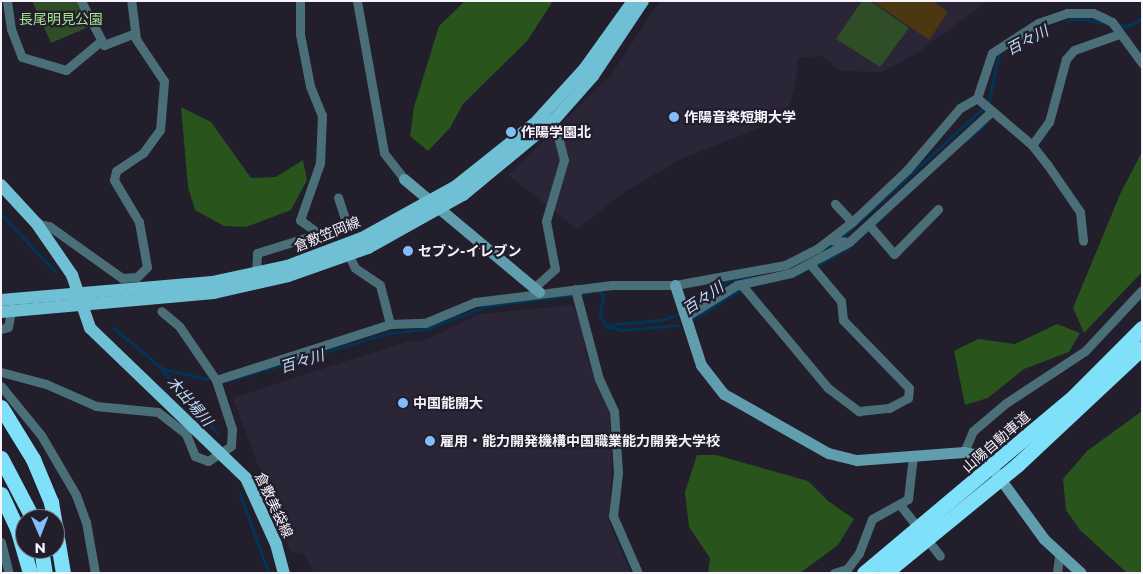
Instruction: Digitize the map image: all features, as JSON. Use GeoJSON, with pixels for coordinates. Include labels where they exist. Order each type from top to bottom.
{"type":"FeatureCollection","features":[{"type":"Feature","properties":{"kind":"highway","name":"山陽自動車道"},"geometry":{"type":"LineString","coordinates":[[1012,459],[1142,328]]}},
{"type":"Feature","properties":{"kind":"highway","name":"山陽自動車道"},"geometry":{"type":"LineString","coordinates":[[886,573],[921,536],[1142,348]]}},
{"type":"Feature","properties":{"kind":"highway"},"geometry":{"type":"LineString","coordinates":[[1,407],[43,480],[57,523],[63,573]]}},
{"type":"Feature","properties":{"kind":"highway"},"geometry":{"type":"LineString","coordinates":[[1,458],[28,509]]}},
{"type":"Feature","properties":{"kind":"highway"},"geometry":{"type":"LineString","coordinates":[[1,471],[19,509]]}},
{"type":"Feature","properties":{"kind":"highway"},"geometry":{"type":"LineString","coordinates":[[1,494],[17,528],[30,573]]}},
{"type":"Feature","properties":{"kind":"highway","name":"山陽自動車道"},"geometry":{"type":"LineString","coordinates":[[864,573],[921,536]]}},
{"type":"Feature","properties":{"kind":"highway"},"geometry":{"type":"LineString","coordinates":[[33,559],[35,573]]}},
{"type":"Feature","properties":{"kind":"highway"},"geometry":{"type":"LineString","coordinates":[[43,559],[45,573]]}},
{"type":"Feature","properties":{"kind":"main road","name":"倉敷笠岡線"},"geometry":{"type":"LineString","coordinates":[[79,301],[256,274],[345,246],[433,201],[535,123],[584,68],[633,1]]}},
{"type":"Feature","properties":{"kind":"main road","name":"倉敷笠岡線"},"geometry":{"type":"LineString","coordinates":[[79,301],[236,289],[349,256],[443,209],[554,120],[593,76],[643,1]]}},
{"type":"Feature","properties":{"kind":"main road"},"geometry":{"type":"LineString","coordinates":[[1,185],[38,224],[72,275],[79,301]]}},
{"type":"Feature","properties":{"kind":"main road"},"geometry":{"type":"LineString","coordinates":[[1,300],[79,301]]}},
{"type":"Feature","properties":{"kind":"main road"},"geometry":{"type":"LineString","coordinates":[[6,312],[79,301]]}},
{"type":"Feature","properties":{"kind":"main road","name":"倉敷美袋線"},"geometry":{"type":"LineString","coordinates":[[79,301],[98,338],[223,452],[256,495],[284,573]]}},
{"type":"Feature","properties":{"kind":"street"},"geometry":{"type":"LineString","coordinates":[[7,1],[22,58],[66,70],[101,41]]}},
{"type":"Feature","properties":{"kind":"street"},"geometry":{"type":"LineString","coordinates":[[81,1],[101,41],[106,45],[136,33]]}},
{"type":"Feature","properties":{"kind":"street"},"geometry":{"type":"LineString","coordinates":[[38,224],[49,226],[122,278],[137,278],[147,267],[139,222],[114,180],[116,171],[152,144],[162,116],[162,72],[136,33],[131,1]]}},
{"type":"Feature","properties":{"kind":"street"},"geometry":{"type":"LineString","coordinates":[[300,1],[300,34],[310,86],[322,115],[320,164],[300,220],[318,234]]}},
{"type":"Feature","properties":{"kind":"street"},"geometry":{"type":"LineString","coordinates":[[357,1],[384,152],[404,179],[443,209],[538,289]]}},
{"type":"Feature","properties":{"kind":"street"},"geometry":{"type":"LineString","coordinates":[[216,380],[390,324],[425,323],[475,302],[538,289],[575,291],[675,284],[739,282],[791,273],[811,267],[871,227],[914,178],[985,106],[992,53],[1038,23],[1067,14],[1093,13],[1112,22],[1118,33],[1142,63]]}},
{"type":"Feature","properties":{"kind":"street"},"geometry":{"type":"LineString","coordinates":[[1032,145],[1049,122],[1066,59],[1074,50],[1118,33]]}},
{"type":"Feature","properties":{"kind":"street"},"geometry":{"type":"LineString","coordinates":[[686,312],[739,282],[785,265],[830,240],[907,170],[960,108],[985,106],[1032,145],[1080,212],[1083,241]]}},
{"type":"Feature","properties":{"kind":"street"},"geometry":{"type":"LineString","coordinates":[[538,289],[555,270],[546,221],[564,160],[554,120]]}},
{"type":"Feature","properties":{"kind":"street"},"geometry":{"type":"LineString","coordinates":[[907,170],[914,178]]}},
{"type":"Feature","properties":{"kind":"street"},"geometry":{"type":"LineString","coordinates":[[256,274],[257,253],[346,225],[338,197]]}},
{"type":"Feature","properties":{"kind":"street"},"geometry":{"type":"LineString","coordinates":[[835,204],[852,222]]}},
{"type":"Feature","properties":{"kind":"street"},"geometry":{"type":"LineString","coordinates":[[871,227],[894,254],[938,209]]}},
{"type":"Feature","properties":{"kind":"street"},"geometry":{"type":"LineString","coordinates":[[830,240],[847,242]]}},
{"type":"Feature","properties":{"kind":"street"},"geometry":{"type":"LineString","coordinates":[[349,256],[356,268],[380,285],[390,324]]}},
{"type":"Feature","properties":{"kind":"street"},"geometry":{"type":"LineString","coordinates":[[739,282],[828,388],[858,411],[889,408],[908,398],[909,388],[843,320],[841,301],[811,267]]}},
{"type":"Feature","properties":{"kind":"street"},"geometry":{"type":"LineString","coordinates":[[675,284],[686,312],[701,365],[724,394],[828,453],[856,460],[964,452],[988,462],[1059,556],[1080,573]]}},
{"type":"Feature","properties":{"kind":"street"},"geometry":{"type":"LineString","coordinates":[[964,452],[973,431],[1006,403],[1085,351],[1142,290]]}},
{"type":"Feature","properties":{"kind":"street"},"geometry":{"type":"LineString","coordinates":[[575,291],[582,305],[600,379],[614,411],[618,473],[613,516],[638,573]]}},
{"type":"Feature","properties":{"kind":"street"},"geometry":{"type":"LineString","coordinates":[[1,372],[46,384],[96,406],[158,412],[186,434],[198,460],[208,461],[223,452],[233,437],[216,380],[184,332],[161,311]]}},
{"type":"Feature","properties":{"kind":"street"},"geometry":{"type":"LineString","coordinates":[[1,329],[8,327],[6,312]]}},
{"type":"Feature","properties":{"kind":"street"},"geometry":{"type":"LineString","coordinates":[[1,386],[41,435],[76,495],[86,522],[95,573]]}},
{"type":"Feature","properties":{"kind":"street"},"geometry":{"type":"LineString","coordinates":[[834,573],[847,569],[859,553],[872,519],[901,506],[912,488],[913,456]]}},
{"type":"Feature","properties":{"kind":"street"},"geometry":{"type":"LineString","coordinates":[[901,506],[940,556]]}},
{"type":"Feature","properties":{"kind":"street"},"geometry":{"type":"LineString","coordinates":[[1,542],[8,573]]}},
{"type":"Feature","properties":{"kind":"street"},"geometry":{"type":"LineString","coordinates":[[1056,573],[1059,556]]}},
{"type":"Feature","properties":{"kind":"shaded area","name":"作陽音楽短期大学"},"geometry":{"type":"Polygon","coordinates":[[[660,1],[988,1],[917,53],[882,72],[840,71],[822,56],[798,58],[796,82],[788,110],[770,124],[683,158],[623,193],[577,229],[508,175],[611,75],[660,1]]]}},
{"type":"Feature","properties":{"kind":"shaded area","name":"雇用・能力開発機構中国職業能力開発大学校"},"geometry":{"type":"Polygon","coordinates":[[[573,305],[582,326],[586,355],[609,410],[612,462],[609,522],[631,573],[314,573],[304,555],[290,551],[233,398],[408,341],[423,341],[480,314],[573,305]]]}},
{"type":"Feature","properties":{"kind":"green space","name":"長尾明見公園"},"geometry":{"type":"Polygon","coordinates":[[[32,1],[78,1],[91,26],[51,43],[32,1]]]}},
{"type":"Feature","properties":{"kind":"green space"},"geometry":{"type":"Polygon","coordinates":[[[465,1],[553,1],[527,41],[463,104],[450,128],[428,151],[410,136],[414,107],[439,26],[465,1]]]}},
{"type":"Feature","properties":{"kind":"green space"},"geometry":{"type":"Polygon","coordinates":[[[862,1],[870,1],[909,28],[880,67],[836,39],[862,1]]]}},
{"type":"Feature","properties":{"kind":"green space"},"geometry":{"type":"Polygon","coordinates":[[[181,107],[211,122],[251,178],[276,177],[303,160],[307,180],[291,210],[246,227],[224,226],[195,210],[188,187],[181,107]]]}},
{"type":"Feature","properties":{"kind":"green space"},"geometry":{"type":"Polygon","coordinates":[[[1142,152],[1142,272],[1084,333],[1073,308],[1121,192],[1142,152]]]}},
{"type":"Feature","properties":{"kind":"green space"},"geometry":{"type":"Polygon","coordinates":[[[1057,324],[1080,333],[1069,352],[1024,369],[988,398],[965,405],[954,351],[978,339],[1015,344],[1057,324]]]}},
{"type":"Feature","properties":{"kind":"green space"},"geometry":{"type":"Polygon","coordinates":[[[1142,411],[1142,573],[1127,573],[1080,530],[1066,510],[1063,479],[1087,451],[1142,411]]]}},
{"type":"Feature","properties":{"kind":"green space"},"geometry":{"type":"Polygon","coordinates":[[[697,455],[716,455],[808,481],[828,501],[854,519],[838,545],[800,573],[708,573],[710,558],[689,527],[685,492],[697,455]]]}},
{"type":"Feature","properties":{"kind":"water"},"geometry":{"type":"Polygon","coordinates":[[[1142,17],[1142,21],[1127,29],[1085,21],[1063,22],[1004,48],[1069,19],[1085,18],[1127,25],[1142,17]]]}},
{"type":"Feature","properties":{"kind":"building"},"geometry":{"type":"Polygon","coordinates":[[[872,1],[933,1],[948,12],[929,40],[872,1]]]}},
{"type":"Feature","properties":{"kind":"waterway","name":"百々川"},"geometry":{"type":"LineString","coordinates":[[988,104],[999,53]]}},
{"type":"Feature","properties":{"kind":"waterway","name":"百々川"},"geometry":{"type":"LineString","coordinates":[[841,238],[984,107]]}},
{"type":"Feature","properties":{"kind":"waterway"},"geometry":{"type":"LineString","coordinates":[[967,140],[983,126]]}},
{"type":"Feature","properties":{"kind":"waterway"},"geometry":{"type":"LineString","coordinates":[[1,214],[55,271]]}},
{"type":"Feature","properties":{"kind":"waterway"},"geometry":{"type":"LineString","coordinates":[[816,266],[847,249],[885,215]]}},
{"type":"Feature","properties":{"kind":"waterway","name":"百々川"},"geometry":{"type":"LineString","coordinates":[[823,251],[835,243]]}},
{"type":"Feature","properties":{"kind":"waterway","name":"百々川"},"geometry":{"type":"LineString","coordinates":[[785,270],[796,266]]}},
{"type":"Feature","properties":{"kind":"waterway"},"geometry":{"type":"LineString","coordinates":[[795,275],[811,268]]}},
{"type":"Feature","properties":{"kind":"waterway","name":"百々川"},"geometry":{"type":"LineString","coordinates":[[688,310],[729,280],[753,277]]}},
{"type":"Feature","properties":{"kind":"waterway"},"geometry":{"type":"LineString","coordinates":[[754,285],[790,277]]}},
{"type":"Feature","properties":{"kind":"waterway"},"geometry":{"type":"LineString","coordinates":[[693,319],[742,289]]}},
{"type":"Feature","properties":{"kind":"waterway","name":"百々川"},"geometry":{"type":"LineString","coordinates":[[598,291],[604,295],[600,316],[606,325],[661,320],[681,314]]}},
{"type":"Feature","properties":{"kind":"waterway","name":"百々川"},"geometry":{"type":"LineString","coordinates":[[579,294],[590,292]]}},
{"type":"Feature","properties":{"kind":"waterway","name":"百々川"},"geometry":{"type":"LineString","coordinates":[[227,381],[389,333],[426,329],[487,306],[573,295]]}},
{"type":"Feature","properties":{"kind":"waterway"},"geometry":{"type":"LineString","coordinates":[[606,326],[623,330],[678,325]]}},
{"type":"Feature","properties":{"kind":"waterway","name":"木出場川"},"geometry":{"type":"LineString","coordinates":[[114,328],[163,369],[176,390],[217,432]]}},
{"type":"Feature","properties":{"kind":"waterway","name":"百々川"},"geometry":{"type":"LineString","coordinates":[[163,369],[208,379]]}},
{"type":"Feature","properties":{"kind":"waterway","name":"木出場川"},"geometry":{"type":"LineString","coordinates":[[240,493],[269,573]]}},
{"type":"Feature","properties":{"kind":"place","name":"作陽音楽短期大学"},"geometry":{"type":"Point","coordinates":[674,117]}},
{"type":"Feature","properties":{"kind":"place","name":"作陽学園北"},"geometry":{"type":"Point","coordinates":[511,132]}},
{"type":"Feature","properties":{"kind":"place","name":"セブン-イレブン"},"geometry":{"type":"Point","coordinates":[408,251]}},
{"type":"Feature","properties":{"kind":"place","name":"中国能開大"},"geometry":{"type":"Point","coordinates":[403,403]}},
{"type":"Feature","properties":{"kind":"place","name":"雇用・能力開発機構中国職業能力開発大学校"},"geometry":{"type":"Point","coordinates":[430,441]}}]}
